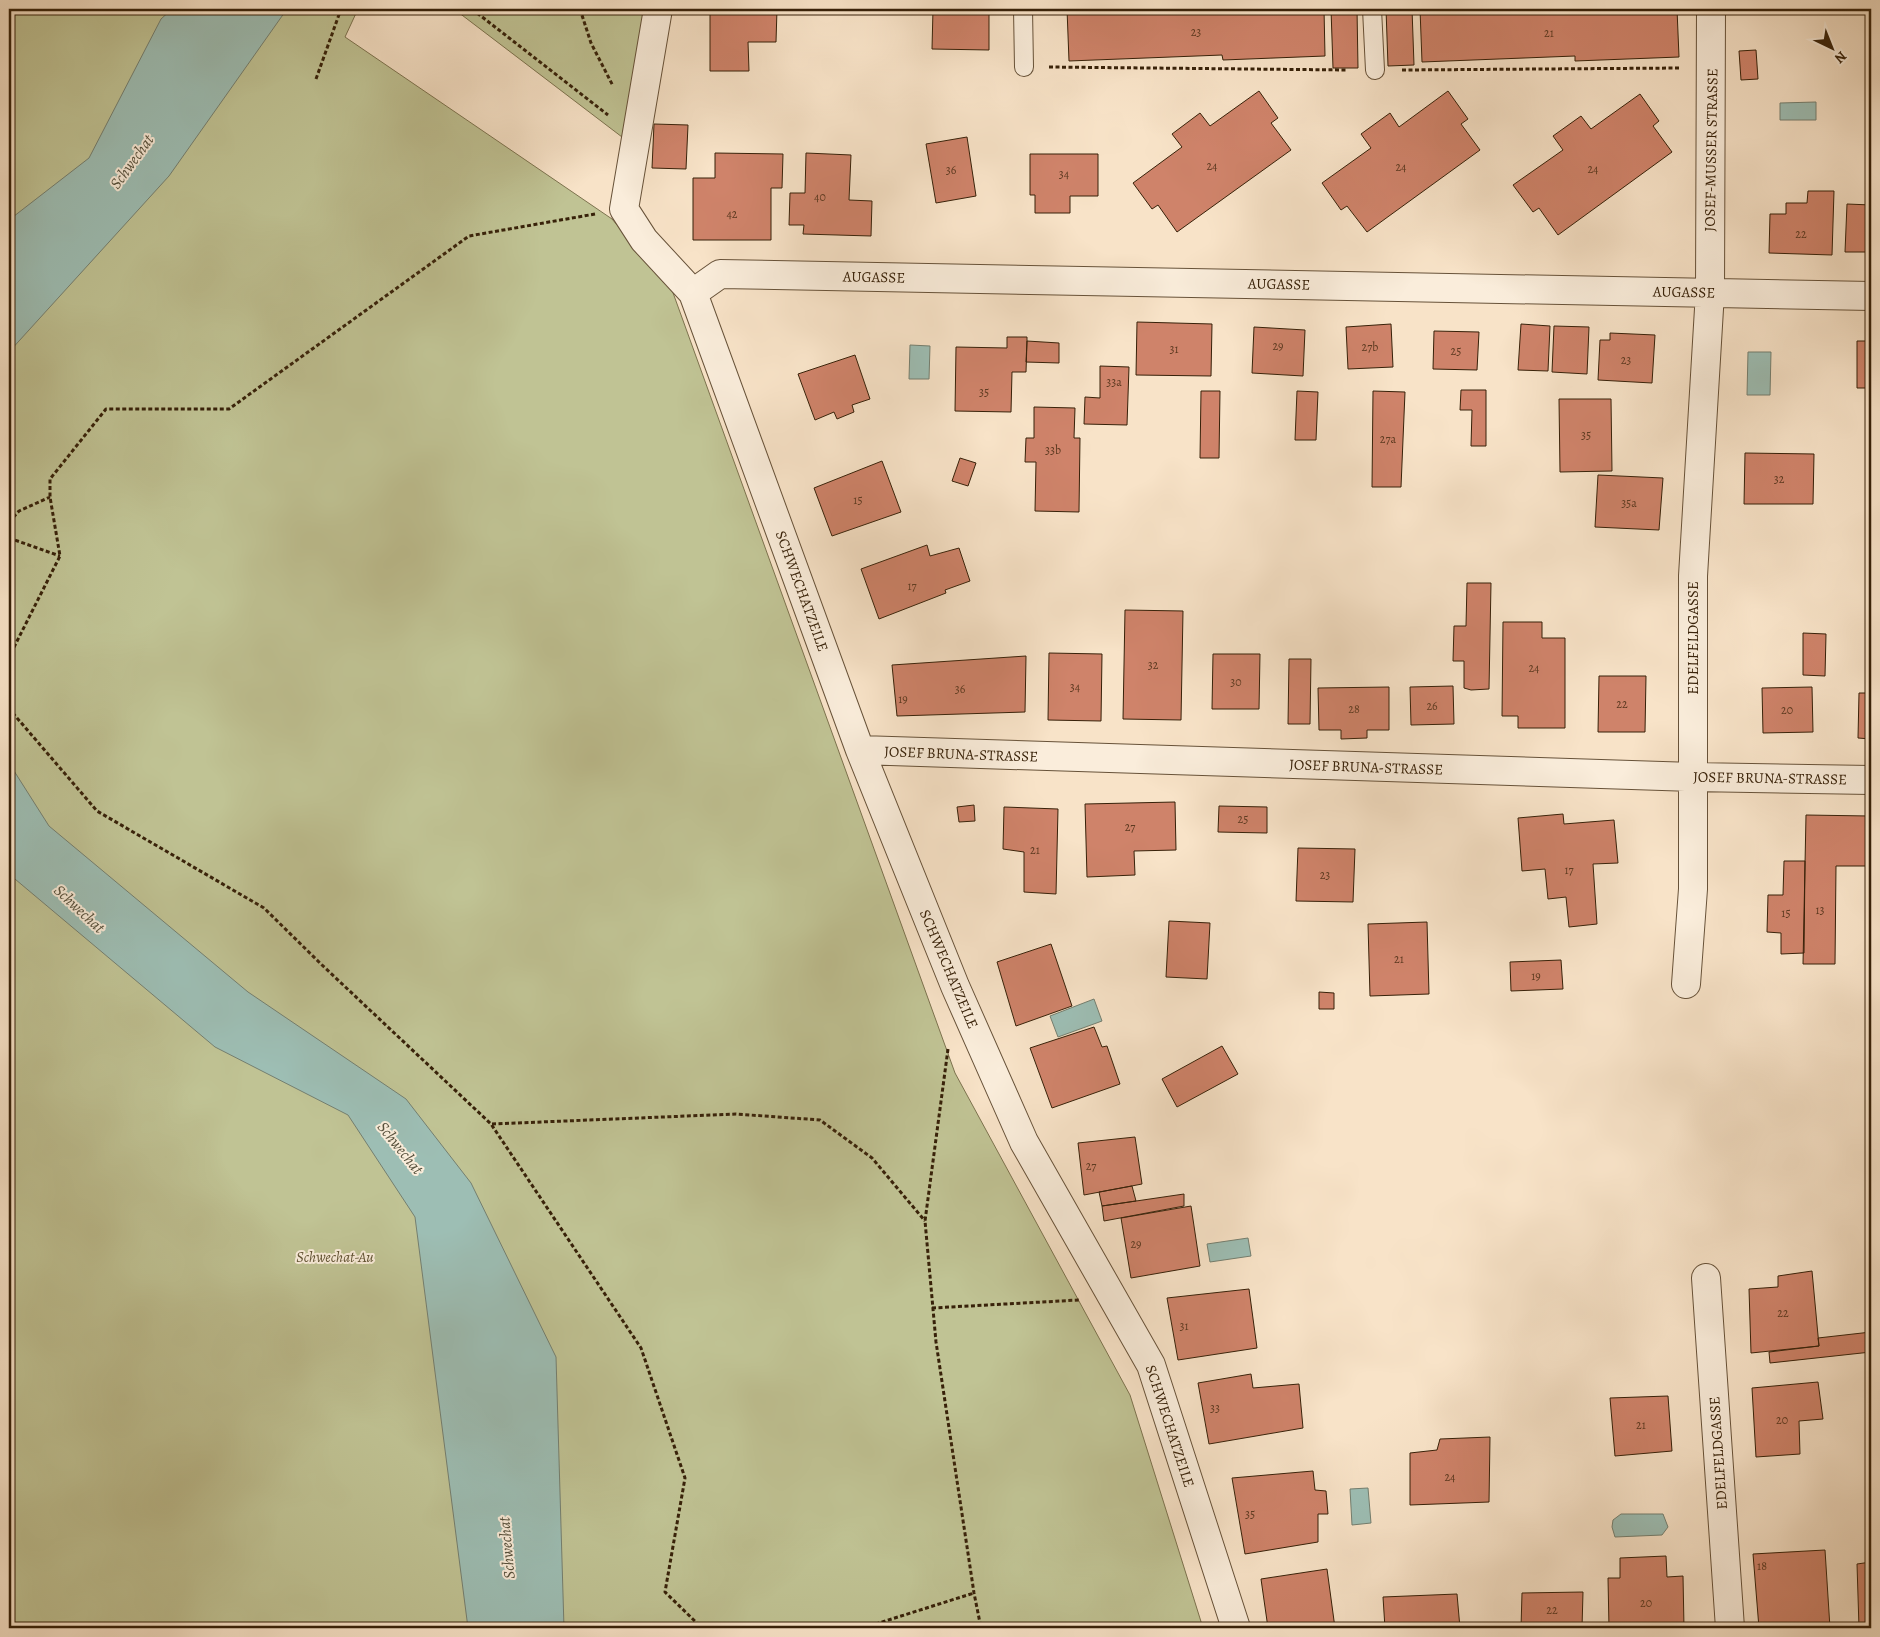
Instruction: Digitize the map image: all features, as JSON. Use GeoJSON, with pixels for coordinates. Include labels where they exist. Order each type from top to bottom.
{"type":"FeatureCollection","features":[{"type":"Feature","properties":{"kind":"street"},"geometry":{"type":"LineString","coordinates":[[658,9],[624,209],[644,240],[693,293]]}},
{"type":"Feature","properties":{"kind":"street","name":"JOSEF-MUSSER STRASSE"},"geometry":{"type":"LineString","coordinates":[[1710,292],[1711,9]]}},
{"type":"Feature","properties":{"kind":"street","name":"AUGASSE"},"geometry":{"type":"LineString","coordinates":[[693,293],[720,274],[1871,296]]}},
{"type":"Feature","properties":{"kind":"street","name":"EDELFELDGASSE"},"geometry":{"type":"LineString","coordinates":[[1686,984],[1693,889],[1693,576],[1710,292]]}},
{"type":"Feature","properties":{"kind":"street","name":"SCHWECHATZEILE"},"geometry":{"type":"LineString","coordinates":[[693,293],[860,750],[955,986],[1024,1142],[1151,1365],[1236,1628]]}},
{"type":"Feature","properties":{"kind":"street","name":"JOSEF BRUNA-STRASSE"},"geometry":{"type":"LineString","coordinates":[[860,750],[1693,777],[1871,780]]}},
{"type":"Feature","properties":{"kind":"street","name":"EDELFELDGASSE"},"geometry":{"type":"LineString","coordinates":[[1706,1278],[1730,1628]]}},
{"type":"Feature","properties":{"kind":"lane"},"geometry":{"type":"LineString","coordinates":[[1023,9],[1024,67]]}},
{"type":"Feature","properties":{"kind":"lane"},"geometry":{"type":"LineString","coordinates":[[1372,9],[1375,70]]}},
{"type":"Feature","properties":{"kind":"path"},"geometry":{"type":"LineString","coordinates":[[316,79],[341,9]]}},
{"type":"Feature","properties":{"kind":"path"},"geometry":{"type":"LineString","coordinates":[[472,9],[636,138]]}},
{"type":"Feature","properties":{"kind":"path"},"geometry":{"type":"LineString","coordinates":[[580,9],[590,43],[613,87]]}},
{"type":"Feature","properties":{"kind":"path"},"geometry":{"type":"LineString","coordinates":[[624,209],[469,236],[228,409],[106,409],[50,479],[50,497],[60,556],[9,656],[11,711],[97,811],[264,908],[491,1124],[641,1348],[685,1478],[665,1592],[702,1628]]}},
{"type":"Feature","properties":{"kind":"path"},"geometry":{"type":"LineString","coordinates":[[9,522],[19,511],[50,497]]}},
{"type":"Feature","properties":{"kind":"path"},"geometry":{"type":"LineString","coordinates":[[9,538],[60,556]]}},
{"type":"Feature","properties":{"kind":"path"},"geometry":{"type":"LineString","coordinates":[[948,1043],[926,1221],[936,1342],[981,1628]]}},
{"type":"Feature","properties":{"kind":"path"},"geometry":{"type":"LineString","coordinates":[[491,1124],[736,1114],[820,1120],[872,1158],[926,1221]]}},
{"type":"Feature","properties":{"kind":"path"},"geometry":{"type":"LineString","coordinates":[[932,1308],[1113,1298]]}},
{"type":"Feature","properties":{"kind":"path"},"geometry":{"type":"LineString","coordinates":[[863,1628],[974,1593]]}},
{"type":"Feature","properties":{"kind":"green space","name":"Schwechat-Au"},"geometry":{"type":"Polygon","coordinates":[[[9,9],[358,9],[345,37],[612,219],[672,290],[955,1073],[1130,1395],[1203,1628],[9,1628],[9,9]]]}},
{"type":"Feature","properties":{"kind":"green space"},"geometry":{"type":"Polygon","coordinates":[[[454,9],[646,9],[622,137],[454,9]]]}},
{"type":"Feature","properties":{"kind":"water","name":"Schwechat"},"geometry":{"type":"Polygon","coordinates":[[[172,9],[287,9],[169,176],[9,352],[9,220],[89,158],[161,19],[172,9]]]}},
{"type":"Feature","properties":{"kind":"water"},"geometry":{"type":"Polygon","coordinates":[[[1816,102],[1816,120],[1780,120],[1780,103],[1816,102]]]}},
{"type":"Feature","properties":{"kind":"water"},"geometry":{"type":"Polygon","coordinates":[[[910,345],[930,346],[929,379],[909,379],[910,345]]]}},
{"type":"Feature","properties":{"kind":"water"},"geometry":{"type":"Polygon","coordinates":[[[1748,352],[1771,352],[1770,395],[1747,395],[1748,352]]]}},
{"type":"Feature","properties":{"kind":"water","name":"Schwechat"},"geometry":{"type":"Polygon","coordinates":[[[9,763],[49,826],[248,992],[406,1099],[471,1183],[556,1357],[564,1628],[468,1628],[415,1217],[348,1115],[215,1047],[9,874],[9,763]]]}},
{"type":"Feature","properties":{"kind":"water"},"geometry":{"type":"Polygon","coordinates":[[[1094,999],[1102,1021],[1058,1037],[1050,1016],[1094,999]]]}},
{"type":"Feature","properties":{"kind":"water"},"geometry":{"type":"Polygon","coordinates":[[[1248,1238],[1251,1256],[1210,1262],[1207,1244],[1248,1238]]]}},
{"type":"Feature","properties":{"kind":"water"},"geometry":{"type":"Polygon","coordinates":[[[1368,1488],[1371,1523],[1352,1525],[1350,1489],[1368,1488]]]}},
{"type":"Feature","properties":{"kind":"water"},"geometry":{"type":"Polygon","coordinates":[[[1621,1514],[1663,1514],[1668,1527],[1662,1535],[1615,1537],[1612,1527],[1613,1520],[1621,1514]]]}},
{"type":"Feature","properties":{"kind":"building"},"geometry":{"type":"Polygon","coordinates":[[[710,9],[777,9],[776,42],[748,42],[749,71],[710,71],[710,9]]]}},
{"type":"Feature","properties":{"kind":"building"},"geometry":{"type":"Polygon","coordinates":[[[933,9],[989,9],[989,50],[932,49],[933,9]]]}},
{"type":"Feature","properties":{"kind":"building"},"geometry":{"type":"Polygon","coordinates":[[[1067,9],[1324,9],[1325,56],[1223,60],[1222,55],[1069,61],[1067,9]]]}},
{"type":"Feature","properties":{"kind":"building"},"geometry":{"type":"Polygon","coordinates":[[[1331,9],[1357,9],[1358,68],[1333,68],[1331,9]]]}},
{"type":"Feature","properties":{"kind":"building"},"geometry":{"type":"Polygon","coordinates":[[[1386,9],[1412,9],[1414,65],[1388,66],[1386,9]]]}},
{"type":"Feature","properties":{"kind":"building"},"geometry":{"type":"Polygon","coordinates":[[[1420,9],[1677,9],[1679,57],[1575,61],[1575,56],[1422,62],[1420,9]]]}},
{"type":"Feature","properties":{"kind":"building"},"geometry":{"type":"Polygon","coordinates":[[[1770,9],[1871,9],[1771,14],[1770,9]]]}},
{"type":"Feature","properties":{"kind":"building"},"geometry":{"type":"Polygon","coordinates":[[[1756,50],[1758,79],[1741,80],[1739,51],[1756,50]]]}},
{"type":"Feature","properties":{"kind":"building"},"geometry":{"type":"Polygon","coordinates":[[[1259,91],[1278,118],[1271,123],[1291,150],[1177,232],[1158,205],[1152,209],[1133,183],[1182,147],[1172,134],[1200,113],[1210,126],[1259,91]]]}},
{"type":"Feature","properties":{"kind":"building"},"geometry":{"type":"Polygon","coordinates":[[[1448,91],[1468,119],[1461,124],[1480,150],[1367,232],[1347,206],[1341,210],[1322,183],[1371,148],[1361,134],[1390,113],[1399,127],[1448,91]]]}},
{"type":"Feature","properties":{"kind":"building"},"geometry":{"type":"Polygon","coordinates":[[[1640,94],[1659,121],[1653,126],[1672,152],[1558,235],[1539,208],[1533,212],[1513,185],[1563,150],[1553,136],[1581,116],[1591,129],[1640,94]]]}},
{"type":"Feature","properties":{"kind":"building"},"geometry":{"type":"Polygon","coordinates":[[[654,124],[688,125],[686,169],[652,168],[654,124]]]}},
{"type":"Feature","properties":{"kind":"building"},"geometry":{"type":"Polygon","coordinates":[[[967,137],[976,196],[936,203],[926,144],[967,137]]]}},
{"type":"Feature","properties":{"kind":"building"},"geometry":{"type":"Polygon","coordinates":[[[715,153],[783,154],[782,188],[771,188],[771,240],[693,240],[693,178],[715,178],[715,153]]]}},
{"type":"Feature","properties":{"kind":"building"},"geometry":{"type":"Polygon","coordinates":[[[806,153],[851,155],[849,200],[872,201],[871,236],[803,234],[804,225],[789,225],[790,193],[805,193],[806,153]]]}},
{"type":"Feature","properties":{"kind":"building"},"geometry":{"type":"Polygon","coordinates":[[[1030,154],[1098,154],[1098,196],[1070,196],[1070,213],[1035,213],[1035,195],[1030,195],[1030,154]]]}},
{"type":"Feature","properties":{"kind":"building"},"geometry":{"type":"Polygon","coordinates":[[[1808,191],[1834,191],[1832,255],[1769,253],[1770,214],[1786,214],[1786,203],[1807,203],[1808,191]]]}},
{"type":"Feature","properties":{"kind":"building"},"geometry":{"type":"Polygon","coordinates":[[[1847,204],[1871,205],[1871,252],[1845,252],[1847,204]]]}},
{"type":"Feature","properties":{"kind":"building"},"geometry":{"type":"Polygon","coordinates":[[[1137,322],[1212,324],[1211,376],[1136,375],[1137,322]]]}},
{"type":"Feature","properties":{"kind":"building"},"geometry":{"type":"Polygon","coordinates":[[[1391,324],[1393,367],[1348,369],[1346,327],[1391,324]]]}},
{"type":"Feature","properties":{"kind":"building"},"geometry":{"type":"Polygon","coordinates":[[[1521,324],[1550,326],[1548,371],[1518,370],[1521,324]]]}},
{"type":"Feature","properties":{"kind":"building"},"geometry":{"type":"Polygon","coordinates":[[[1554,326],[1589,327],[1587,374],[1552,372],[1554,326]]]}},
{"type":"Feature","properties":{"kind":"building"},"geometry":{"type":"Polygon","coordinates":[[[1254,327],[1305,330],[1303,376],[1252,373],[1254,327]]]}},
{"type":"Feature","properties":{"kind":"building"},"geometry":{"type":"Polygon","coordinates":[[[1434,331],[1479,332],[1477,370],[1433,369],[1434,331]]]}},
{"type":"Feature","properties":{"kind":"building"},"geometry":{"type":"Polygon","coordinates":[[[1610,333],[1655,335],[1652,383],[1598,380],[1600,340],[1610,340],[1610,333]]]}},
{"type":"Feature","properties":{"kind":"building"},"geometry":{"type":"Polygon","coordinates":[[[1007,337],[1027,337],[1026,372],[1012,372],[1011,412],[955,411],[956,347],[1007,348],[1007,337]]]}},
{"type":"Feature","properties":{"kind":"building"},"geometry":{"type":"Polygon","coordinates":[[[1027,341],[1059,343],[1059,363],[1026,362],[1027,341]]]}},
{"type":"Feature","properties":{"kind":"building"},"geometry":{"type":"Polygon","coordinates":[[[1857,341],[1871,341],[1871,388],[1857,388],[1857,341]]]}},
{"type":"Feature","properties":{"kind":"building"},"geometry":{"type":"Polygon","coordinates":[[[855,355],[870,399],[852,405],[854,412],[837,419],[834,412],[815,420],[798,374],[855,355]]]}},
{"type":"Feature","properties":{"kind":"building"},"geometry":{"type":"Polygon","coordinates":[[[1100,366],[1129,367],[1127,425],[1084,424],[1085,397],[1100,398],[1100,366]]]}},
{"type":"Feature","properties":{"kind":"building"},"geometry":{"type":"Polygon","coordinates":[[[1461,390],[1486,390],[1486,446],[1471,446],[1472,410],[1460,410],[1461,390]]]}},
{"type":"Feature","properties":{"kind":"building"},"geometry":{"type":"Polygon","coordinates":[[[1201,391],[1220,391],[1219,458],[1200,458],[1201,391]]]}},
{"type":"Feature","properties":{"kind":"building"},"geometry":{"type":"Polygon","coordinates":[[[1297,391],[1318,392],[1316,440],[1295,440],[1297,391]]]}},
{"type":"Feature","properties":{"kind":"building"},"geometry":{"type":"Polygon","coordinates":[[[1373,391],[1405,392],[1401,487],[1372,487],[1373,391]]]}},
{"type":"Feature","properties":{"kind":"building"},"geometry":{"type":"Polygon","coordinates":[[[1559,399],[1611,399],[1612,471],[1560,472],[1559,399]]]}},
{"type":"Feature","properties":{"kind":"building"},"geometry":{"type":"Polygon","coordinates":[[[1034,407],[1075,408],[1074,438],[1080,438],[1079,512],[1035,511],[1036,462],[1025,462],[1026,438],[1034,438],[1034,407]]]}},
{"type":"Feature","properties":{"kind":"building"},"geometry":{"type":"Polygon","coordinates":[[[1745,453],[1814,454],[1813,504],[1744,504],[1745,453]]]}},
{"type":"Feature","properties":{"kind":"building"},"geometry":{"type":"Polygon","coordinates":[[[960,458],[976,463],[968,486],[952,481],[960,458]]]}},
{"type":"Feature","properties":{"kind":"building"},"geometry":{"type":"Polygon","coordinates":[[[882,461],[901,512],[832,536],[814,488],[882,461]]]}},
{"type":"Feature","properties":{"kind":"building"},"geometry":{"type":"Polygon","coordinates":[[[1598,475],[1663,478],[1659,530],[1595,527],[1598,475]]]}},
{"type":"Feature","properties":{"kind":"building"},"geometry":{"type":"Polygon","coordinates":[[[927,545],[930,556],[959,548],[970,581],[945,590],[946,593],[879,619],[861,569],[927,545]]]}},
{"type":"Feature","properties":{"kind":"building"},"geometry":{"type":"Polygon","coordinates":[[[1467,583],[1491,583],[1489,689],[1471,690],[1464,688],[1464,661],[1453,661],[1454,626],[1466,626],[1467,583]]]}},
{"type":"Feature","properties":{"kind":"building"},"geometry":{"type":"Polygon","coordinates":[[[1125,610],[1183,611],[1181,720],[1123,719],[1125,610]]]}},
{"type":"Feature","properties":{"kind":"building"},"geometry":{"type":"Polygon","coordinates":[[[1503,622],[1542,622],[1542,638],[1565,638],[1565,728],[1518,728],[1518,716],[1502,716],[1503,622]]]}},
{"type":"Feature","properties":{"kind":"building"},"geometry":{"type":"Polygon","coordinates":[[[1803,633],[1826,634],[1825,676],[1803,675],[1803,633]]]}},
{"type":"Feature","properties":{"kind":"building"},"geometry":{"type":"Polygon","coordinates":[[[1049,653],[1102,654],[1101,721],[1048,720],[1049,653]]]}},
{"type":"Feature","properties":{"kind":"building"},"geometry":{"type":"Polygon","coordinates":[[[1213,654],[1260,654],[1259,709],[1212,709],[1213,654]]]}},
{"type":"Feature","properties":{"kind":"building"},"geometry":{"type":"Polygon","coordinates":[[[1026,656],[1025,712],[897,716],[892,665],[1026,656]]]}},
{"type":"Feature","properties":{"kind":"building"},"geometry":{"type":"Polygon","coordinates":[[[1289,659],[1311,659],[1310,724],[1288,724],[1289,659]]]}},
{"type":"Feature","properties":{"kind":"building"},"geometry":{"type":"Polygon","coordinates":[[[1599,676],[1646,676],[1645,732],[1598,732],[1599,676]]]}},
{"type":"Feature","properties":{"kind":"building"},"geometry":{"type":"Polygon","coordinates":[[[1453,686],[1454,724],[1411,725],[1410,687],[1453,686]]]}},
{"type":"Feature","properties":{"kind":"building"},"geometry":{"type":"Polygon","coordinates":[[[1389,687],[1389,730],[1367,730],[1367,738],[1341,739],[1341,730],[1319,730],[1318,688],[1389,687]]]}},
{"type":"Feature","properties":{"kind":"building"},"geometry":{"type":"Polygon","coordinates":[[[1812,687],[1813,732],[1763,733],[1762,688],[1812,687]]]}},
{"type":"Feature","properties":{"kind":"building"},"geometry":{"type":"Polygon","coordinates":[[[1859,693],[1871,693],[1871,739],[1858,738],[1859,693]]]}},
{"type":"Feature","properties":{"kind":"building"},"geometry":{"type":"Polygon","coordinates":[[[1175,802],[1176,850],[1134,851],[1135,875],[1087,877],[1085,804],[1175,802]]]}},
{"type":"Feature","properties":{"kind":"building"},"geometry":{"type":"Polygon","coordinates":[[[974,805],[975,821],[959,822],[957,807],[974,805]]]}},
{"type":"Feature","properties":{"kind":"building"},"geometry":{"type":"Polygon","coordinates":[[[1219,806],[1267,807],[1267,833],[1218,832],[1219,806]]]}},
{"type":"Feature","properties":{"kind":"building"},"geometry":{"type":"Polygon","coordinates":[[[1004,807],[1058,809],[1056,894],[1024,892],[1024,852],[1003,849],[1004,807]]]}},
{"type":"Feature","properties":{"kind":"building"},"geometry":{"type":"Polygon","coordinates":[[[1563,814],[1564,824],[1614,820],[1618,863],[1593,864],[1597,924],[1569,927],[1566,897],[1548,899],[1545,869],[1522,871],[1518,818],[1563,814]]]}},
{"type":"Feature","properties":{"kind":"building"},"geometry":{"type":"Polygon","coordinates":[[[1806,815],[1869,816],[1869,866],[1836,866],[1835,964],[1803,964],[1806,815]]]}},
{"type":"Feature","properties":{"kind":"building"},"geometry":{"type":"Polygon","coordinates":[[[1298,848],[1355,849],[1353,902],[1296,901],[1298,848]]]}},
{"type":"Feature","properties":{"kind":"building"},"geometry":{"type":"Polygon","coordinates":[[[1784,861],[1805,861],[1804,953],[1781,954],[1781,933],[1767,932],[1768,895],[1783,895],[1784,861]]]}},
{"type":"Feature","properties":{"kind":"building"},"geometry":{"type":"Polygon","coordinates":[[[1169,921],[1210,923],[1207,979],[1166,977],[1169,921]]]}},
{"type":"Feature","properties":{"kind":"building"},"geometry":{"type":"Polygon","coordinates":[[[1427,922],[1429,994],[1370,996],[1368,924],[1427,922]]]}},
{"type":"Feature","properties":{"kind":"building"},"geometry":{"type":"Polygon","coordinates":[[[1051,944],[1072,1006],[1016,1026],[997,962],[1051,944]]]}},
{"type":"Feature","properties":{"kind":"building"},"geometry":{"type":"Polygon","coordinates":[[[1561,960],[1563,989],[1511,991],[1510,962],[1561,960]]]}},
{"type":"Feature","properties":{"kind":"building"},"geometry":{"type":"Polygon","coordinates":[[[1319,992],[1334,993],[1334,1009],[1319,1009],[1319,992]]]}},
{"type":"Feature","properties":{"kind":"building"},"geometry":{"type":"Polygon","coordinates":[[[1094,1027],[1102,1047],[1107,1046],[1120,1084],[1052,1108],[1030,1048],[1094,1027]]]}},
{"type":"Feature","properties":{"kind":"building"},"geometry":{"type":"Polygon","coordinates":[[[1222,1046],[1238,1074],[1177,1107],[1162,1079],[1222,1046]]]}},
{"type":"Feature","properties":{"kind":"building"},"geometry":{"type":"Polygon","coordinates":[[[1135,1137],[1142,1184],[1084,1195],[1078,1143],[1135,1137]]]}},
{"type":"Feature","properties":{"kind":"building"},"geometry":{"type":"Polygon","coordinates":[[[1132,1186],[1136,1201],[1102,1206],[1099,1192],[1132,1186]]]}},
{"type":"Feature","properties":{"kind":"building"},"geometry":{"type":"Polygon","coordinates":[[[1184,1194],[1184,1206],[1104,1221],[1102,1206],[1184,1194]]]}},
{"type":"Feature","properties":{"kind":"building"},"geometry":{"type":"Polygon","coordinates":[[[1191,1206],[1200,1266],[1131,1278],[1121,1218],[1191,1206]]]}},
{"type":"Feature","properties":{"kind":"building"},"geometry":{"type":"Polygon","coordinates":[[[1812,1271],[1819,1346],[1751,1353],[1749,1289],[1778,1287],[1778,1276],[1812,1271]]]}},
{"type":"Feature","properties":{"kind":"building"},"geometry":{"type":"Polygon","coordinates":[[[1249,1289],[1257,1348],[1178,1360],[1167,1298],[1249,1289]]]}},
{"type":"Feature","properties":{"kind":"building"},"geometry":{"type":"Polygon","coordinates":[[[1871,1332],[1871,1352],[1770,1363],[1769,1352],[1819,1346],[1818,1338],[1871,1332]]]}},
{"type":"Feature","properties":{"kind":"building"},"geometry":{"type":"Polygon","coordinates":[[[1251,1374],[1253,1388],[1299,1384],[1303,1428],[1209,1444],[1198,1383],[1251,1374]]]}},
{"type":"Feature","properties":{"kind":"building"},"geometry":{"type":"Polygon","coordinates":[[[1818,1382],[1823,1419],[1799,1421],[1800,1454],[1756,1457],[1752,1388],[1818,1382]]]}},
{"type":"Feature","properties":{"kind":"building"},"geometry":{"type":"Polygon","coordinates":[[[1668,1396],[1672,1451],[1615,1456],[1610,1398],[1668,1396]]]}},
{"type":"Feature","properties":{"kind":"building"},"geometry":{"type":"Polygon","coordinates":[[[1490,1437],[1489,1502],[1410,1505],[1410,1453],[1437,1450],[1440,1439],[1490,1437]]]}},
{"type":"Feature","properties":{"kind":"building"},"geometry":{"type":"Polygon","coordinates":[[[1313,1471],[1315,1490],[1326,1491],[1328,1514],[1318,1514],[1318,1542],[1245,1554],[1232,1478],[1313,1471]]]}},
{"type":"Feature","properties":{"kind":"building"},"geometry":{"type":"Polygon","coordinates":[[[1825,1550],[1830,1628],[1759,1628],[1753,1554],[1825,1550]]]}},
{"type":"Feature","properties":{"kind":"building"},"geometry":{"type":"Polygon","coordinates":[[[1666,1556],[1667,1577],[1683,1576],[1684,1628],[1609,1628],[1608,1578],[1620,1578],[1620,1558],[1666,1556]]]}},
{"type":"Feature","properties":{"kind":"building"},"geometry":{"type":"Polygon","coordinates":[[[1871,1562],[1871,1628],[1859,1628],[1857,1564],[1871,1562]]]}},
{"type":"Feature","properties":{"kind":"building"},"geometry":{"type":"Polygon","coordinates":[[[1327,1569],[1335,1628],[1268,1628],[1261,1579],[1327,1569]]]}},
{"type":"Feature","properties":{"kind":"building"},"geometry":{"type":"Polygon","coordinates":[[[1583,1592],[1582,1628],[1521,1628],[1522,1593],[1583,1592]]]}},
{"type":"Feature","properties":{"kind":"building"},"geometry":{"type":"Polygon","coordinates":[[[1457,1594],[1460,1628],[1385,1628],[1383,1597],[1457,1594]]]}}]}
